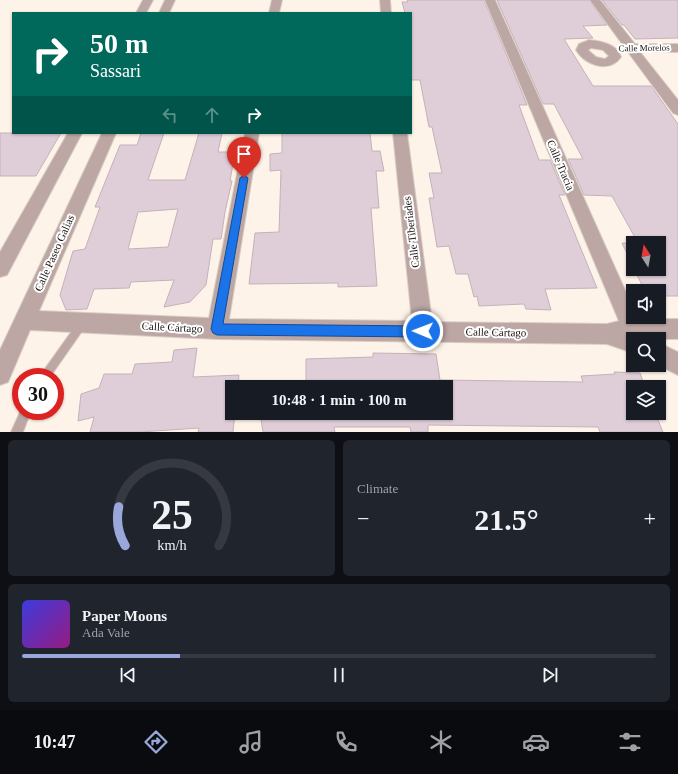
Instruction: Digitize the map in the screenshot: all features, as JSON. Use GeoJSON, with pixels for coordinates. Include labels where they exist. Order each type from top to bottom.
{"type":"FeatureCollection","features":[{"type":"Feature","properties":{"kind":"street"},"geometry":{"type":"LineString","coordinates":[[142,12],[148,0]]}},
{"type":"Feature","properties":{"kind":"street"},"geometry":{"type":"LineString","coordinates":[[164,12],[170,0]]}},
{"type":"Feature","properties":{"kind":"street"},"geometry":{"type":"LineString","coordinates":[[274,12],[277,0]]}},
{"type":"Feature","properties":{"kind":"street"},"geometry":{"type":"LineString","coordinates":[[385,0],[386,12]]}},
{"type":"Feature","properties":{"kind":"street","name":"Calle Tracia"},"geometry":{"type":"LineString","coordinates":[[490,0],[631,332]]}},
{"type":"Feature","properties":{"kind":"street"},"geometry":{"type":"LineString","coordinates":[[595,0],[678,110]]}},
{"type":"Feature","properties":{"kind":"street"},"geometry":{"type":"LineString","coordinates":[[673,48],[678,59]]}},
{"type":"Feature","properties":{"kind":"street","name":"Calle Morelos"},"geometry":{"type":"LineString","coordinates":[[610,49],[673,48]]}},
{"type":"Feature","properties":{"kind":"street"},"geometry":{"type":"LineString","coordinates":[[0,269],[74,134]]}},
{"type":"Feature","properties":{"kind":"street","name":"Calle Paseo Galias"},"geometry":{"type":"LineString","coordinates":[[0,374],[109,134]]}},
{"type":"Feature","properties":{"kind":"street"},"geometry":{"type":"LineString","coordinates":[[217,329],[252,134]]}},
{"type":"Feature","properties":{"kind":"street","name":"Calle Tiberiades"},"geometry":{"type":"LineString","coordinates":[[400,134],[423,331]]}},
{"type":"Feature","properties":{"kind":"street","name":"Calle Cártago"},"geometry":{"type":"LineString","coordinates":[[24,320],[217,329],[423,331],[626,335]]}},
{"type":"Feature","properties":{"kind":"street","name":"Calle Cártago"},"geometry":{"type":"LineString","coordinates":[[659,332],[678,329]]}},
{"type":"Feature","properties":{"kind":"street"},"geometry":{"type":"LineString","coordinates":[[666,358],[678,364]]}},
{"type":"Feature","properties":{"kind":"lane"},"geometry":{"type":"LineString","coordinates":[[51,368],[84,323]]}},
{"type":"Feature","properties":{"kind":"lane"},"geometry":{"type":"LineString","coordinates":[[17,432],[22,420]]}},
{"type":"Feature","properties":{"kind":"building"},"geometry":{"type":"Polygon","coordinates":[[[407,0],[484,0],[527,105],[519,105],[539,160],[550,160],[565,195],[559,195],[597,288],[545,289],[551,310],[526,309],[524,304],[479,306],[477,296],[474,297],[468,274],[456,274],[449,246],[437,247],[429,198],[434,198],[429,173],[442,173],[432,127],[429,127],[420,80],[412,80],[412,12],[405,12],[402,2],[408,2],[407,0]]]}},
{"type":"Feature","properties":{"kind":"building"},"geometry":{"type":"Polygon","coordinates":[[[497,0],[589,0],[607,25],[583,26],[593,38],[564,39],[593,86],[651,86],[678,124],[678,296],[666,296],[666,284],[642,284],[638,276],[666,276],[666,236],[634,236],[612,196],[584,195],[568,159],[583,159],[554,104],[543,104],[497,0]]]}},
{"type":"Feature","properties":{"kind":"building"},"geometry":{"type":"Polygon","coordinates":[[[602,0],[678,0],[678,38],[635,39],[602,0]]]}},
{"type":"Feature","properties":{"kind":"building"},"geometry":{"type":"Polygon","coordinates":[[[0,133],[60,134],[36,176],[0,176],[0,133]]]}},
{"type":"Feature","properties":{"kind":"building"},"geometry":{"type":"Polygon","coordinates":[[[141,134],[164,134],[148,180],[185,180],[199,134],[222,134],[218,152],[235,152],[230,181],[232,181],[221,239],[213,239],[206,285],[190,302],[164,307],[174,280],[131,282],[129,288],[94,289],[87,309],[66,310],[60,295],[73,251],[85,249],[100,207],[95,207],[120,145],[137,145],[141,134]],[[178,209],[138,212],[128,249],[168,247],[178,209]]]}},
{"type":"Feature","properties":{"kind":"building"},"geometry":{"type":"Polygon","coordinates":[[[282,134],[370,134],[372,151],[380,151],[384,171],[376,171],[379,208],[371,208],[377,286],[338,287],[338,283],[249,284],[255,233],[279,232],[281,170],[270,171],[270,154],[282,153],[282,134]]]}},
{"type":"Feature","properties":{"kind":"building"},"geometry":{"type":"Polygon","coordinates":[[[622,243],[626,243],[626,251],[622,243]]]}},
{"type":"Feature","properties":{"kind":"building"},"geometry":{"type":"Polygon","coordinates":[[[197,348],[193,377],[239,375],[239,380],[225,380],[225,420],[234,420],[233,432],[198,432],[199,428],[140,432],[90,432],[94,417],[78,421],[81,394],[99,388],[104,374],[132,374],[135,364],[172,362],[174,350],[197,348]]]}},
{"type":"Feature","properties":{"kind":"building"},"geometry":{"type":"Polygon","coordinates":[[[373,353],[436,354],[440,380],[306,380],[306,359],[373,357],[373,353]]]}},
{"type":"Feature","properties":{"kind":"building"},"geometry":{"type":"Polygon","coordinates":[[[614,372],[640,373],[642,380],[626,380],[626,420],[658,420],[663,432],[600,432],[598,427],[428,425],[428,432],[411,432],[410,427],[334,427],[335,432],[263,432],[261,420],[453,420],[453,380],[583,382],[581,376],[615,374],[614,372]]]}},
{"type":"Feature","properties":{"kind":"route"},"geometry":{"type":"LineString","coordinates":[[244,178],[217,329],[423,331]]}}]}
